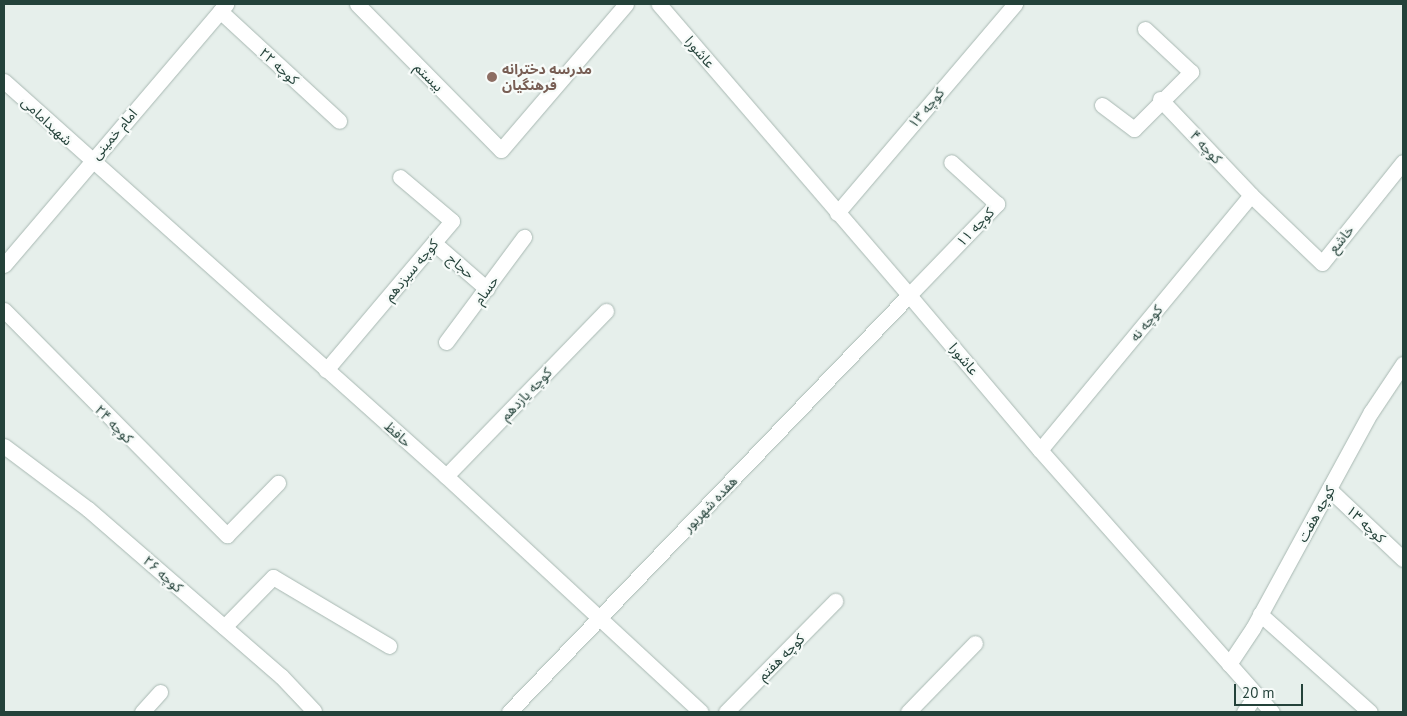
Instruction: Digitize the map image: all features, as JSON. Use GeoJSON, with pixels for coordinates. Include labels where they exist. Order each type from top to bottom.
{"type":"FeatureCollection","features":[{"type":"Feature","properties":{"kind":"street","name":"بیستم"},"geometry":{"type":"LineString","coordinates":[[357,4],[502,150],[626,4]]}},
{"type":"Feature","properties":{"kind":"street","name":"عاشورا"},"geometry":{"type":"LineString","coordinates":[[659,4],[1040,450],[1272,712]]}},
{"type":"Feature","properties":{"kind":"street","name":"کوچه ۱۳"},"geometry":{"type":"LineString","coordinates":[[837,213],[1015,4]]}},
{"type":"Feature","properties":{"kind":"street","name":"کوچه ۲۲"},"geometry":{"type":"LineString","coordinates":[[223,8],[339,121]]}},
{"type":"Feature","properties":{"kind":"street","name":"امام خمینی"},"geometry":{"type":"LineString","coordinates":[[4,265],[223,8]]}},
{"type":"Feature","properties":{"kind":"street"},"geometry":{"type":"LineString","coordinates":[[1102,105],[1134,129],[1160,99],[1191,72],[1145,29]]}},
{"type":"Feature","properties":{"kind":"street","name":"شهیدامامی"},"geometry":{"type":"LineString","coordinates":[[4,81],[91,161]]}},
{"type":"Feature","properties":{"kind":"street","name":"کوچه ۴"},"geometry":{"type":"LineString","coordinates":[[1160,99],[1251,195]]}},
{"type":"Feature","properties":{"kind":"street","name":"حافظ"},"geometry":{"type":"LineString","coordinates":[[91,161],[446,476],[701,712]]}},
{"type":"Feature","properties":{"kind":"street","name":"کوچه ۱۱"},"geometry":{"type":"LineString","coordinates":[[909,295],[997,204],[951,162]]}},
{"type":"Feature","properties":{"kind":"street","name":"خاشع"},"geometry":{"type":"LineString","coordinates":[[1251,195],[1322,263],[1403,162]]}},
{"type":"Feature","properties":{"kind":"street","name":"کوچه سیزدهم"},"geometry":{"type":"LineString","coordinates":[[326,370],[452,222],[400,177]]}},
{"type":"Feature","properties":{"kind":"street","name":"کوچه نه"},"geometry":{"type":"LineString","coordinates":[[1040,450],[1251,195]]}},
{"type":"Feature","properties":{"kind":"street","name":"حسام"},"geometry":{"type":"LineString","coordinates":[[446,342],[524,237]]}},
{"type":"Feature","properties":{"kind":"street","name":"حجاج"},"geometry":{"type":"LineString","coordinates":[[434,243],[487,288]]}},
{"type":"Feature","properties":{"kind":"street","name":"هفده شهریور"},"geometry":{"type":"LineString","coordinates":[[509,712],[909,295]]}},
{"type":"Feature","properties":{"kind":"street","name":"کوچه ۲۴"},"geometry":{"type":"LineString","coordinates":[[4,310],[227,536],[278,483]]}},
{"type":"Feature","properties":{"kind":"street","name":"کوچه یازدهم"},"geometry":{"type":"LineString","coordinates":[[446,476],[606,311]]}},
{"type":"Feature","properties":{"kind":"street","name":"کوچه هفت"},"geometry":{"type":"LineString","coordinates":[[1229,664],[1260,614],[1371,412],[1403,364]]}},
{"type":"Feature","properties":{"kind":"street","name":"کوچه ۲۶"},"geometry":{"type":"LineString","coordinates":[[4,446],[88,509],[281,676],[314,710]]}},
{"type":"Feature","properties":{"kind":"street","name":"کوچه ۱۳"},"geometry":{"type":"LineString","coordinates":[[1329,489],[1403,559]]}},
{"type":"Feature","properties":{"kind":"street"},"geometry":{"type":"LineString","coordinates":[[224,627],[273,577],[389,646]]}},
{"type":"Feature","properties":{"kind":"street","name":"کوچه هفتم"},"geometry":{"type":"LineString","coordinates":[[726,712],[836,601]]}},
{"type":"Feature","properties":{"kind":"street"},"geometry":{"type":"LineString","coordinates":[[1260,614],[1370,712]]}},
{"type":"Feature","properties":{"kind":"street"},"geometry":{"type":"LineString","coordinates":[[908,712],[975,643]]}},
{"type":"Feature","properties":{"kind":"street"},"geometry":{"type":"LineString","coordinates":[[142,712],[160,692]]}},
{"type":"Feature","properties":{"kind":"street"},"geometry":{"type":"LineString","coordinates":[[1244,712],[1256,695]]}},
{"type":"Feature","properties":{"kind":"place","name":"مدرسه دخترانه فرهنگیان"},"geometry":{"type":"Point","coordinates":[492,77]}}]}
